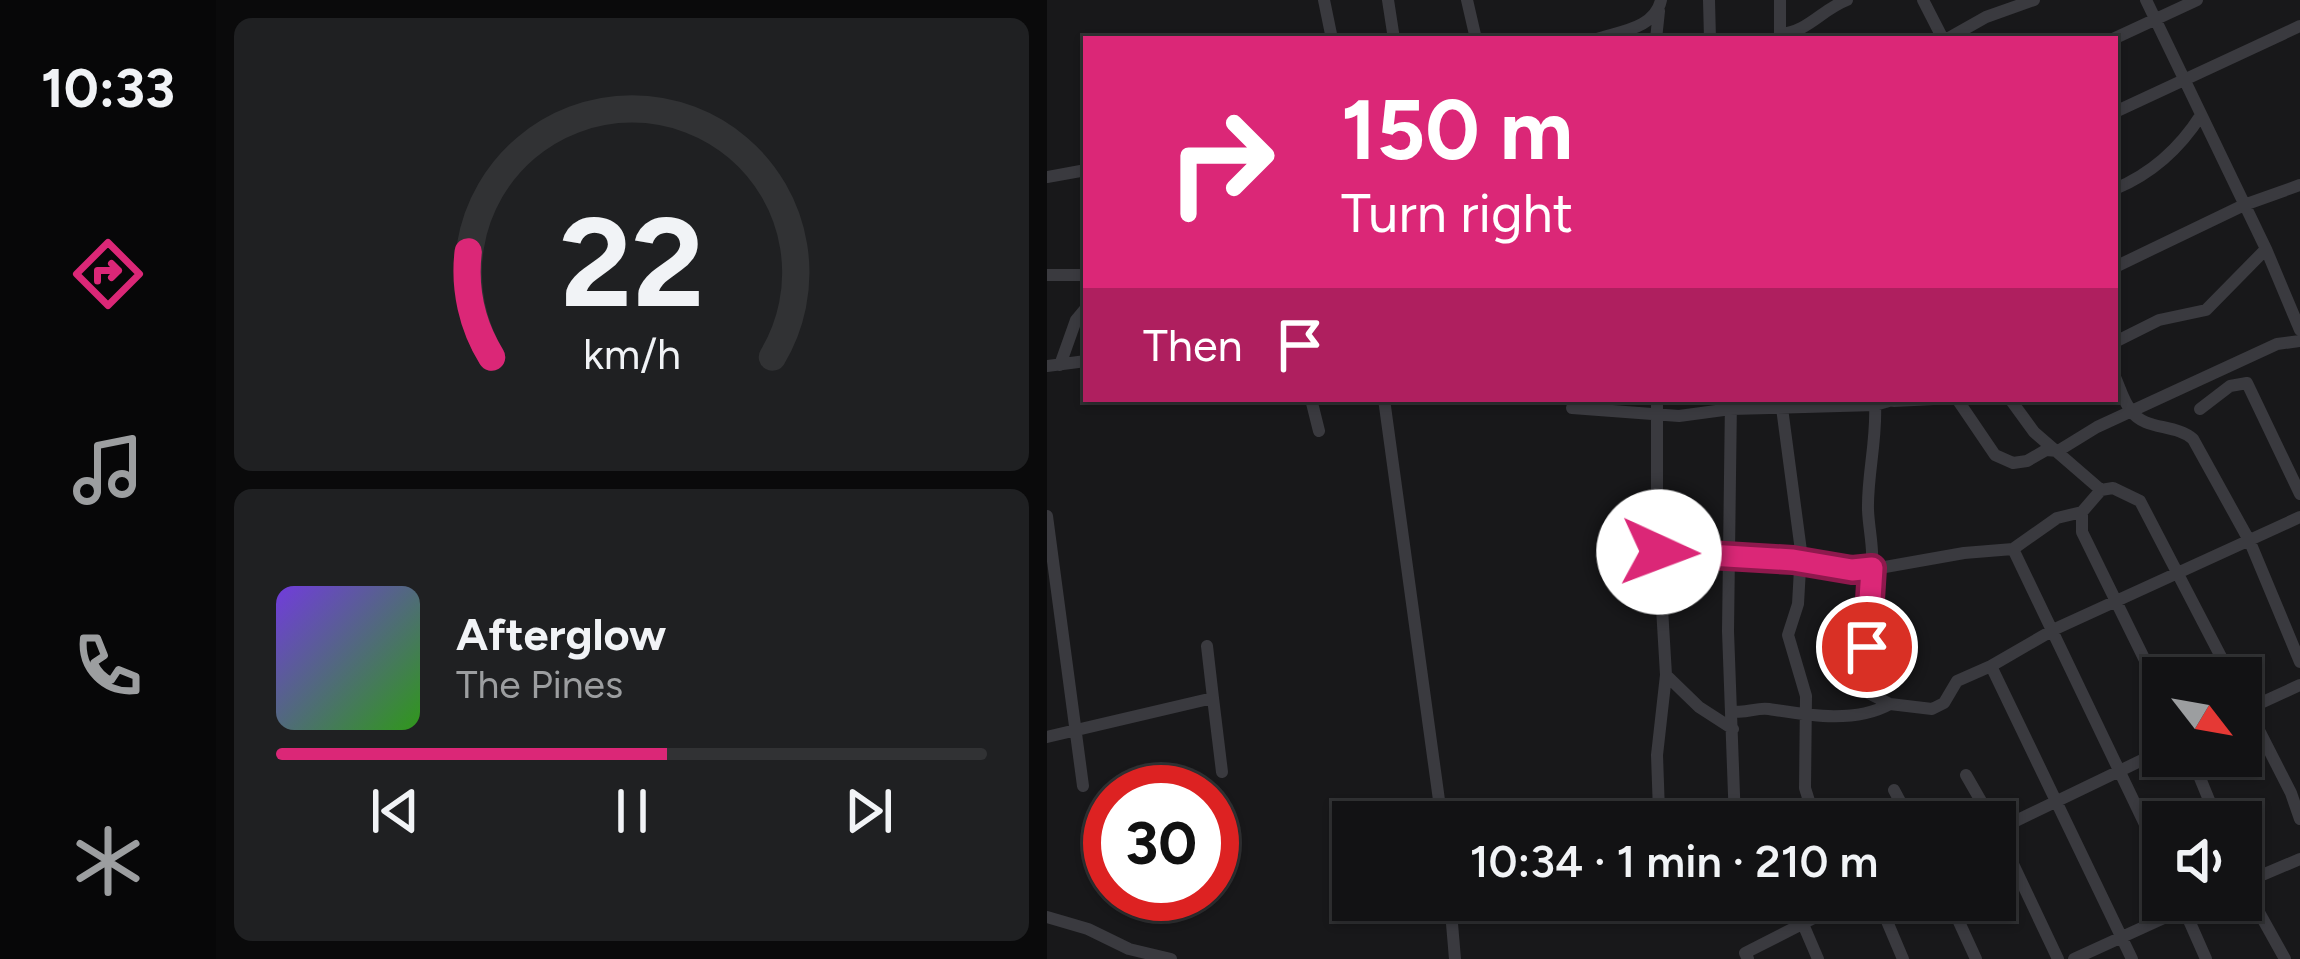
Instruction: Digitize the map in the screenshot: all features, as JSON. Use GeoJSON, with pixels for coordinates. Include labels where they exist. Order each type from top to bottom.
{"type":"FeatureCollection","features":[{"type":"Feature","properties":{"kind":"street"},"geometry":{"type":"LineString","coordinates":[[1324,0],[1331,36]]}},
{"type":"Feature","properties":{"kind":"street"},"geometry":{"type":"LineString","coordinates":[[1388,0],[1393,36]]}},
{"type":"Feature","properties":{"kind":"street"},"geometry":{"type":"LineString","coordinates":[[1466,0],[1475,36]]}},
{"type":"Feature","properties":{"kind":"street"},"geometry":{"type":"LineString","coordinates":[[1709,0],[1710,36]]}},
{"type":"Feature","properties":{"kind":"street"},"geometry":{"type":"LineString","coordinates":[[1780,0],[1780,36],[1798,32],[1826,8],[1847,0]]}},
{"type":"Feature","properties":{"kind":"street"},"geometry":{"type":"LineString","coordinates":[[1923,0],[1943,36]]}},
{"type":"Feature","properties":{"kind":"street"},"geometry":{"type":"LineString","coordinates":[[1951,36],[2034,0]]}},
{"type":"Feature","properties":{"kind":"street"},"geometry":{"type":"LineString","coordinates":[[2146,0],[2300,330]]}},
{"type":"Feature","properties":{"kind":"street"},"geometry":{"type":"LineString","coordinates":[[2118,37],[2197,0]]}},
{"type":"Feature","properties":{"kind":"street"},"geometry":{"type":"LineString","coordinates":[[1606,36],[1646,23],[1660,5]]}},
{"type":"Feature","properties":{"kind":"street"},"geometry":{"type":"LineString","coordinates":[[1656,36],[1660,5]]}},
{"type":"Feature","properties":{"kind":"street"},"geometry":{"type":"LineString","coordinates":[[2118,111],[2300,26]]}},
{"type":"Feature","properties":{"kind":"street"},"geometry":{"type":"LineString","coordinates":[[2118,187],[2184,142],[2201,115]]}},
{"type":"Feature","properties":{"kind":"street"},"geometry":{"type":"LineString","coordinates":[[1047,177],[1083,171]]}},
{"type":"Feature","properties":{"kind":"street"},"geometry":{"type":"LineString","coordinates":[[2118,266],[2244,205],[2300,184]]}},
{"type":"Feature","properties":{"kind":"street"},"geometry":{"type":"LineString","coordinates":[[2118,340],[2159,320],[2206,310],[2266,249]]}},
{"type":"Feature","properties":{"kind":"street"},"geometry":{"type":"LineString","coordinates":[[1047,275],[1083,275]]}},
{"type":"Feature","properties":{"kind":"street"},"geometry":{"type":"LineString","coordinates":[[1053,366],[1083,312]]}},
{"type":"Feature","properties":{"kind":"street"},"geometry":{"type":"LineString","coordinates":[[1959,402],[1995,455],[2013,463],[2027,461],[2046,450],[2058,451],[2277,344],[2300,341]]}},
{"type":"Feature","properties":{"kind":"street"},"geometry":{"type":"LineString","coordinates":[[1053,366],[1083,361]]}},
{"type":"Feature","properties":{"kind":"street"},"geometry":{"type":"LineString","coordinates":[[2200,409],[2230,386],[2246,383],[2300,494]]}},
{"type":"Feature","properties":{"kind":"street"},"geometry":{"type":"LineString","coordinates":[[2118,384],[2131,412],[2142,421],[2184,431],[2193,439],[2250,542],[2300,662]]}},
{"type":"Feature","properties":{"kind":"street"},"geometry":{"type":"LineString","coordinates":[[1312,402],[1319,431]]}},
{"type":"Feature","properties":{"kind":"street"},"geometry":{"type":"LineString","coordinates":[[1384,402],[1438,801]]}},
{"type":"Feature","properties":{"kind":"street"},"geometry":{"type":"LineString","coordinates":[[1657,402],[1666,675],[1657,755],[1659,801]]}},
{"type":"Feature","properties":{"kind":"street"},"geometry":{"type":"LineString","coordinates":[[1572,407],[1679,416],[1731,404],[1887,402]]}},
{"type":"Feature","properties":{"kind":"street"},"geometry":{"type":"LineString","coordinates":[[2012,402],[2035,432],[2101,490]]}},
{"type":"Feature","properties":{"kind":"street"},"geometry":{"type":"LineString","coordinates":[[1731,404],[1728,555],[1735,801]]}},
{"type":"Feature","properties":{"kind":"street"},"geometry":{"type":"LineString","coordinates":[[1791,405],[1801,561],[1795,618],[1788,634],[1801,671],[1807,717],[1805,788],[1809,801]]}},
{"type":"Feature","properties":{"kind":"street"},"geometry":{"type":"LineString","coordinates":[[1874,405],[1876,429],[1867,506],[1872,568],[1870,663],[1865,678],[1868,693],[1890,704],[1932,709],[1944,703],[1957,681],[2055,629],[2300,517]]}},
{"type":"Feature","properties":{"kind":"street"},"geometry":{"type":"LineString","coordinates":[[1659,552],[1801,561],[1852,570],[2014,549],[2057,518],[2082,512],[2101,490],[2113,488],[2140,501],[2221,657]]}},
{"type":"Feature","properties":{"kind":"street"},"geometry":{"type":"LineString","coordinates":[[2082,512],[2082,532],[2144,657]]}},
{"type":"Feature","properties":{"kind":"street"},"geometry":{"type":"LineString","coordinates":[[1047,516],[1083,786]]}},
{"type":"Feature","properties":{"kind":"street"},"geometry":{"type":"LineString","coordinates":[[2014,549],[2142,816]]}},
{"type":"Feature","properties":{"kind":"street"},"geometry":{"type":"LineString","coordinates":[[1047,586],[1053,570]]}},
{"type":"Feature","properties":{"kind":"street"},"geometry":{"type":"LineString","coordinates":[[1207,646],[1221,765]]}},
{"type":"Feature","properties":{"kind":"street"},"geometry":{"type":"LineString","coordinates":[[1991,666],[2132,959]]}},
{"type":"Feature","properties":{"kind":"street"},"geometry":{"type":"LineString","coordinates":[[1666,675],[1699,707],[1733,729]]}},
{"type":"Feature","properties":{"kind":"street"},"geometry":{"type":"LineString","coordinates":[[2262,703],[2300,685]]}},
{"type":"Feature","properties":{"kind":"street"},"geometry":{"type":"LineString","coordinates":[[1047,737],[1213,698]]}},
{"type":"Feature","properties":{"kind":"street"},"geometry":{"type":"LineString","coordinates":[[1732,711],[1745,714],[1765,707],[1807,717],[1876,712],[1890,704]]}},
{"type":"Feature","properties":{"kind":"street"},"geometry":{"type":"LineString","coordinates":[[2262,745],[2300,820]]}},
{"type":"Feature","properties":{"kind":"street"},"geometry":{"type":"LineString","coordinates":[[2016,818],[2142,761]]}},
{"type":"Feature","properties":{"kind":"street"},"geometry":{"type":"LineString","coordinates":[[1966,776],[1980,801]]}},
{"type":"Feature","properties":{"kind":"street"},"geometry":{"type":"LineString","coordinates":[[1894,790],[1900,801]]}},
{"type":"Feature","properties":{"kind":"street"},"geometry":{"type":"LineString","coordinates":[[2262,874],[2300,859]]}},
{"type":"Feature","properties":{"kind":"street"},"geometry":{"type":"LineString","coordinates":[[2016,871],[2058,959]]}},
{"type":"Feature","properties":{"kind":"street"},"geometry":{"type":"LineString","coordinates":[[1047,917],[1088,929],[1129,949],[1171,959]]}},
{"type":"Feature","properties":{"kind":"street"},"geometry":{"type":"LineString","coordinates":[[2262,919],[2285,959]]}},
{"type":"Feature","properties":{"kind":"street"},"geometry":{"type":"LineString","coordinates":[[1452,921],[1455,959]]}},
{"type":"Feature","properties":{"kind":"street"},"geometry":{"type":"LineString","coordinates":[[1802,921],[1818,959]]}},
{"type":"Feature","properties":{"kind":"street"},"geometry":{"type":"LineString","coordinates":[[1748,959],[1745,952],[1809,921]]}},
{"type":"Feature","properties":{"kind":"street"},"geometry":{"type":"LineString","coordinates":[[1886,921],[1903,959]]}},
{"type":"Feature","properties":{"kind":"street"},"geometry":{"type":"LineString","coordinates":[[1959,921],[1976,959]]}},
{"type":"Feature","properties":{"kind":"street"},"geometry":{"type":"LineString","coordinates":[[2075,959],[2150,921]]}},
{"type":"Feature","properties":{"kind":"street"},"geometry":{"type":"LineString","coordinates":[[2189,921],[2206,959]]}},
{"type":"Feature","properties":{"kind":"route"},"geometry":{"type":"LineString","coordinates":[[1659,552],[1872,568],[1867,647]]}}]}
